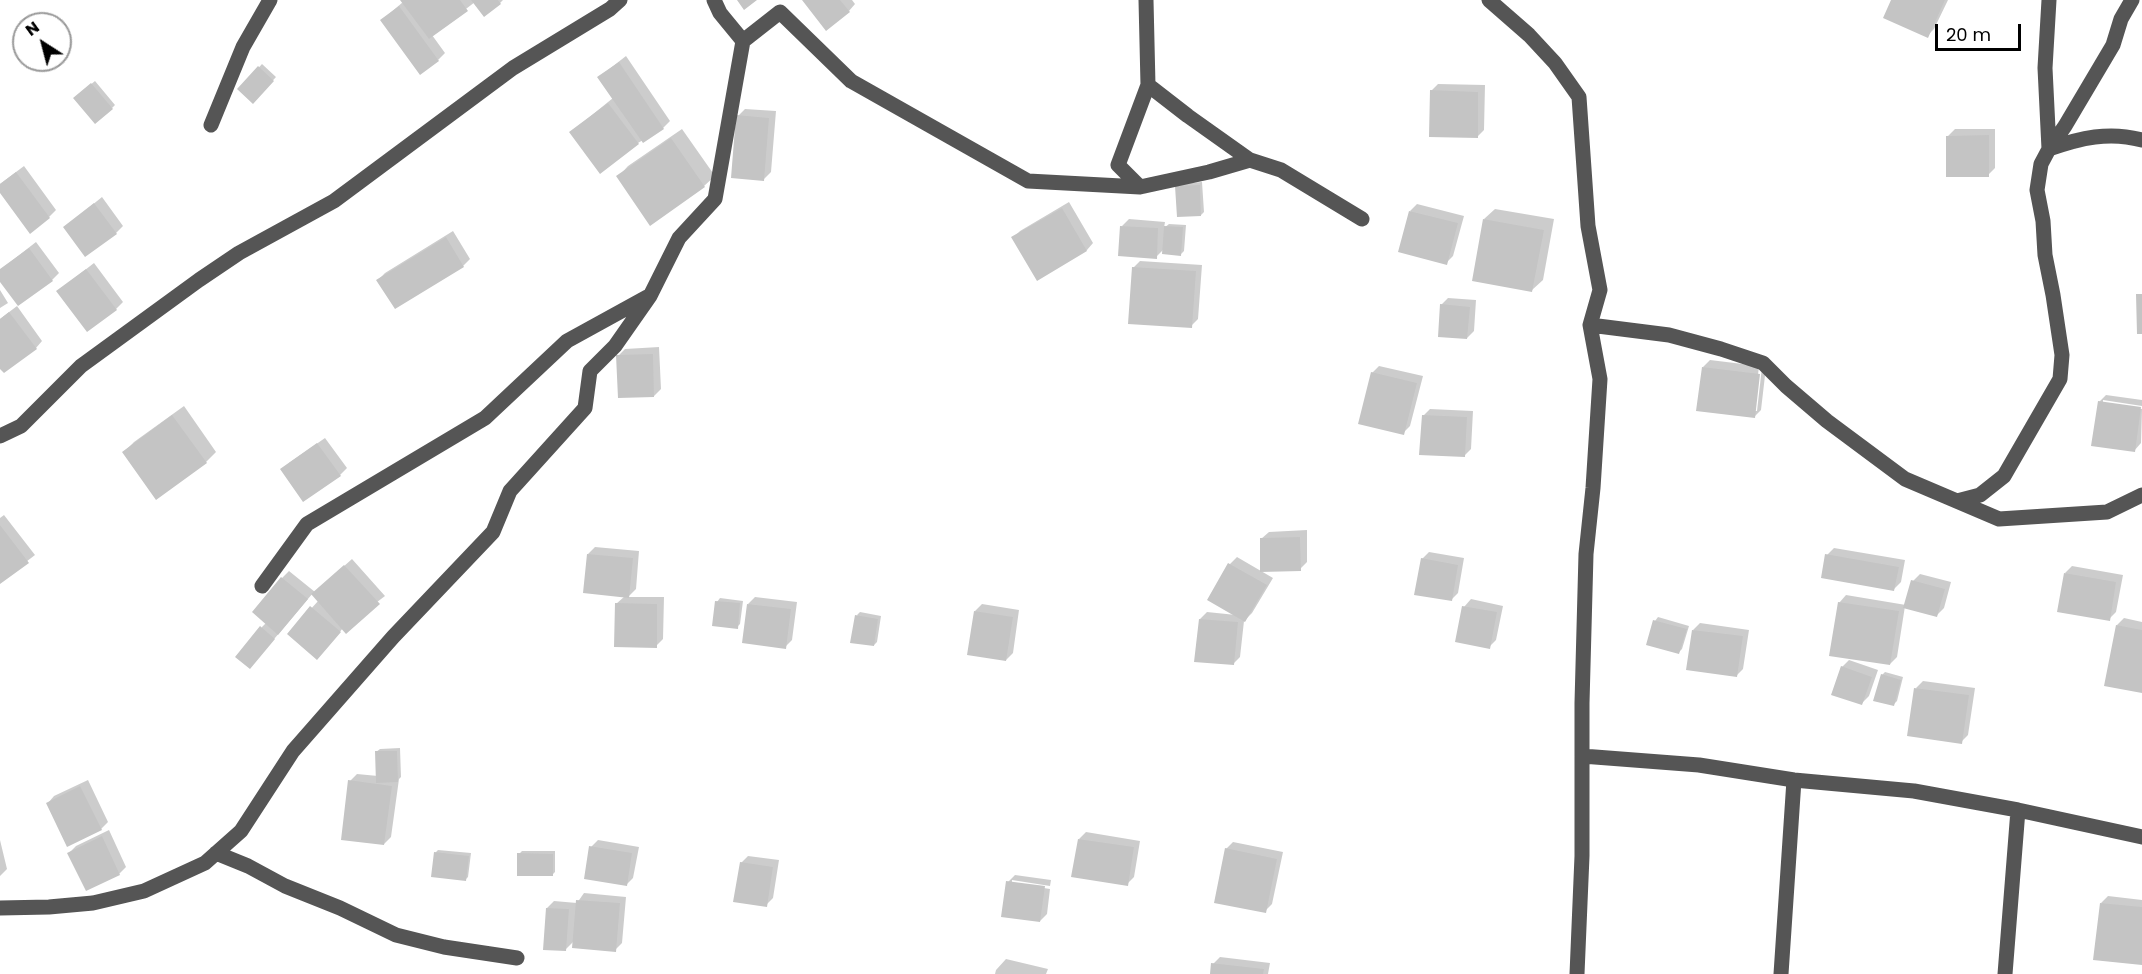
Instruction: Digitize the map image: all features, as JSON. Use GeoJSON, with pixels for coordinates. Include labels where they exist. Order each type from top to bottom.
{"type":"FeatureCollection","features":[{"type":"Feature","properties":{"kind":"street"},"geometry":{"type":"LineString","coordinates":[[211,125],[243,47],[270,0]]}},
{"type":"Feature","properties":{"kind":"street"},"geometry":{"type":"LineString","coordinates":[[0,436],[21,426],[81,366],[199,280],[239,253],[334,201],[513,68],[610,9],[620,0]]}},
{"type":"Feature","properties":{"kind":"street"},"geometry":{"type":"LineString","coordinates":[[714,0],[720,13],[743,41]]}},
{"type":"Feature","properties":{"kind":"street"},"geometry":{"type":"LineString","coordinates":[[1089,185],[1118,165],[1148,85],[1146,0]]}},
{"type":"Feature","properties":{"kind":"street"},"geometry":{"type":"LineString","coordinates":[[1489,0],[1529,35],[1555,63],[1579,97],[1588,226],[1600,290],[1590,325],[1600,380],[1586,554],[1582,856],[1577,974]]}},
{"type":"Feature","properties":{"kind":"street"},"geometry":{"type":"LineString","coordinates":[[2049,0],[2045,68],[2049,149]]}},
{"type":"Feature","properties":{"kind":"street"},"geometry":{"type":"LineString","coordinates":[[1957,501],[1980,495],[2004,476],[2060,379],[2062,355],[2045,255],[2043,221],[2037,190],[2041,164],[2113,45],[2121,19],[2132,0]]}},
{"type":"Feature","properties":{"kind":"street"},"geometry":{"type":"LineString","coordinates":[[0,908],[93,903],[144,891],[205,863],[241,831],[293,751],[393,637],[494,532],[510,491],[585,408],[590,371],[615,346],[650,296],[679,238],[715,199],[743,41],[780,12],[851,81],[1028,181],[1140,187],[1209,172],[1250,160]]}},
{"type":"Feature","properties":{"kind":"street"},"geometry":{"type":"LineString","coordinates":[[1148,85],[1250,160],[1281,170],[1362,219]]}},
{"type":"Feature","properties":{"kind":"street"},"geometry":{"type":"LineString","coordinates":[[2049,149],[2079,138],[2106,134],[2142,140]]}},
{"type":"Feature","properties":{"kind":"street"},"geometry":{"type":"LineString","coordinates":[[1118,165],[1140,187]]}},
{"type":"Feature","properties":{"kind":"street"},"geometry":{"type":"LineString","coordinates":[[262,586],[308,524],[485,418],[567,341],[650,296]]}},
{"type":"Feature","properties":{"kind":"street"},"geometry":{"type":"LineString","coordinates":[[1590,325],[1669,335],[1763,363],[1827,421],[1905,479],[1999,519],[2107,512],[2142,495]]}},
{"type":"Feature","properties":{"kind":"street"},"geometry":{"type":"LineString","coordinates":[[1582,756],[1700,765],[1794,780],[1914,791],[2018,810],[2142,837]]}},
{"type":"Feature","properties":{"kind":"street"},"geometry":{"type":"LineString","coordinates":[[1781,974],[1794,780]]}},
{"type":"Feature","properties":{"kind":"street"},"geometry":{"type":"LineString","coordinates":[[2005,974],[2018,810]]}},
{"type":"Feature","properties":{"kind":"street"},"geometry":{"type":"LineString","coordinates":[[216,853],[396,935],[444,947],[517,958]]}},
{"type":"Feature","properties":{"kind":"building"},"geometry":{"type":"Polygon","coordinates":[[[400,0],[460,0],[468,11],[429,39],[400,0]]]}},
{"type":"Feature","properties":{"kind":"building"},"geometry":{"type":"Polygon","coordinates":[[[471,0],[498,0],[501,4],[484,17],[471,0]]]}},
{"type":"Feature","properties":{"kind":"building"},"geometry":{"type":"Polygon","coordinates":[[[737,0],[757,0],[744,10],[737,0]]]}},
{"type":"Feature","properties":{"kind":"building"},"geometry":{"type":"Polygon","coordinates":[[[802,0],[840,0],[850,12],[826,31],[802,0]]]}},
{"type":"Feature","properties":{"kind":"building"},"geometry":{"type":"Polygon","coordinates":[[[1891,0],[1945,0],[1928,38],[1883,18],[1891,0]]]}},
{"type":"Feature","properties":{"kind":"building"},"geometry":{"type":"Polygon","coordinates":[[[399,6],[439,61],[420,75],[380,20],[399,6]]]}},
{"type":"Feature","properties":{"kind":"building"},"geometry":{"type":"Polygon","coordinates":[[[619,62],[664,129],[643,143],[597,77],[619,62]]]}},
{"type":"Feature","properties":{"kind":"building"},"geometry":{"type":"Polygon","coordinates":[[[258,66],[274,81],[253,104],[237,89],[258,66]]]}},
{"type":"Feature","properties":{"kind":"building"},"geometry":{"type":"Polygon","coordinates":[[[91,83],[113,109],[95,124],[73,98],[91,83]]]}},
{"type":"Feature","properties":{"kind":"building"},"geometry":{"type":"Polygon","coordinates":[[[1430,90],[1478,92],[1478,138],[1429,137],[1430,90]]]}},
{"type":"Feature","properties":{"kind":"building"},"geometry":{"type":"Polygon","coordinates":[[[608,103],[639,144],[600,174],[569,132],[608,103]]]}},
{"type":"Feature","properties":{"kind":"building"},"geometry":{"type":"Polygon","coordinates":[[[736,115],[769,118],[764,181],[731,178],[736,115]]]}},
{"type":"Feature","properties":{"kind":"building"},"geometry":{"type":"Polygon","coordinates":[[[1989,135],[1989,177],[1946,177],[1946,136],[1989,135]]]}},
{"type":"Feature","properties":{"kind":"building"},"geometry":{"type":"Polygon","coordinates":[[[671,138],[705,187],[650,226],[616,176],[671,138]]]}},
{"type":"Feature","properties":{"kind":"building"},"geometry":{"type":"Polygon","coordinates":[[[16,172],[50,218],[30,234],[0,193],[0,184],[16,172]]]}},
{"type":"Feature","properties":{"kind":"building"},"geometry":{"type":"Polygon","coordinates":[[[1200,185],[1201,216],[1177,217],[1175,186],[1200,185]]]}},
{"type":"Feature","properties":{"kind":"building"},"geometry":{"type":"Polygon","coordinates":[[[94,203],[117,234],[85,257],[63,227],[94,203]]]}},
{"type":"Feature","properties":{"kind":"building"},"geometry":{"type":"Polygon","coordinates":[[[1062,208],[1087,251],[1037,281],[1011,237],[1062,208]]]}},
{"type":"Feature","properties":{"kind":"building"},"geometry":{"type":"Polygon","coordinates":[[[1409,211],[1458,223],[1447,265],[1398,252],[1409,211]]]}},
{"type":"Feature","properties":{"kind":"building"},"geometry":{"type":"Polygon","coordinates":[[[1483,219],[1544,230],[1532,292],[1472,281],[1483,219]]]}},
{"type":"Feature","properties":{"kind":"building"},"geometry":{"type":"Polygon","coordinates":[[[1120,226],[1158,228],[1157,259],[1118,256],[1120,226]]]}},
{"type":"Feature","properties":{"kind":"building"},"geometry":{"type":"Polygon","coordinates":[[[1164,226],[1183,227],[1181,256],[1162,254],[1164,226]]]}},
{"type":"Feature","properties":{"kind":"building"},"geometry":{"type":"Polygon","coordinates":[[[446,237],[464,267],[395,309],[376,280],[446,237]]]}},
{"type":"Feature","properties":{"kind":"building"},"geometry":{"type":"Polygon","coordinates":[[[29,248],[53,281],[18,306],[0,282],[0,269],[29,248]]]}},
{"type":"Feature","properties":{"kind":"building"},"geometry":{"type":"Polygon","coordinates":[[[1132,267],[1196,271],[1192,328],[1128,324],[1132,267]]]}},
{"type":"Feature","properties":{"kind":"building"},"geometry":{"type":"Polygon","coordinates":[[[86,269],[117,310],[87,332],[56,291],[86,269]]]}},
{"type":"Feature","properties":{"kind":"building"},"geometry":{"type":"Polygon","coordinates":[[[2136,294],[2142,294],[2142,334],[2137,334],[2136,294]]]}},
{"type":"Feature","properties":{"kind":"building"},"geometry":{"type":"Polygon","coordinates":[[[1440,304],[1470,307],[1467,339],[1438,337],[1440,304]]]}},
{"type":"Feature","properties":{"kind":"building"},"geometry":{"type":"Polygon","coordinates":[[[9,312],[37,349],[4,373],[0,369],[0,319],[9,312]]]}},
{"type":"Feature","properties":{"kind":"building"},"geometry":{"type":"Polygon","coordinates":[[[653,354],[654,397],[618,398],[616,355],[653,354]]]}},
{"type":"Feature","properties":{"kind":"building"},"geometry":{"type":"Polygon","coordinates":[[[1702,367],[1760,374],[1755,418],[1696,411],[1702,367]]]}},
{"type":"Feature","properties":{"kind":"building"},"geometry":{"type":"Polygon","coordinates":[[[1371,372],[1417,383],[1404,435],[1358,424],[1371,372]]]}},
{"type":"Feature","properties":{"kind":"building"},"geometry":{"type":"Polygon","coordinates":[[[2098,401],[2141,407],[2135,452],[2091,446],[2098,401]]]}},
{"type":"Feature","properties":{"kind":"building"},"geometry":{"type":"Polygon","coordinates":[[[172,415],[207,463],[156,500],[122,452],[172,415]]]}},
{"type":"Feature","properties":{"kind":"building"},"geometry":{"type":"Polygon","coordinates":[[[1422,415],[1467,417],[1465,457],[1419,455],[1422,415]]]}},
{"type":"Feature","properties":{"kind":"building"},"geometry":{"type":"Polygon","coordinates":[[[317,443],[341,476],[303,502],[280,469],[317,443]]]}},
{"type":"Feature","properties":{"kind":"building"},"geometry":{"type":"Polygon","coordinates":[[[0,525],[29,563],[0,584],[0,525]]]}},
{"type":"Feature","properties":{"kind":"building"},"geometry":{"type":"Polygon","coordinates":[[[1300,537],[1301,571],[1260,572],[1260,538],[1300,537]]]}},
{"type":"Feature","properties":{"kind":"building"},"geometry":{"type":"Polygon","coordinates":[[[587,554],[633,558],[629,598],[583,593],[587,554]]]}},
{"type":"Feature","properties":{"kind":"building"},"geometry":{"type":"Polygon","coordinates":[[[1825,554],[1899,567],[1894,591],[1821,578],[1825,554]]]}},
{"type":"Feature","properties":{"kind":"building"},"geometry":{"type":"Polygon","coordinates":[[[1421,558],[1458,565],[1452,601],[1414,595],[1421,558]]]}},
{"type":"Feature","properties":{"kind":"building"},"geometry":{"type":"Polygon","coordinates":[[[1228,563],[1267,585],[1245,622],[1207,600],[1228,563]]]}},
{"type":"Feature","properties":{"kind":"building"},"geometry":{"type":"Polygon","coordinates":[[[344,565],[380,604],[346,634],[311,594],[344,565]]]}},
{"type":"Feature","properties":{"kind":"building"},"geometry":{"type":"Polygon","coordinates":[[[2064,573],[2116,582],[2110,621],[2057,612],[2064,573]]]}},
{"type":"Feature","properties":{"kind":"building"},"geometry":{"type":"Polygon","coordinates":[[[281,577],[308,599],[278,635],[252,612],[281,577]]]}},
{"type":"Feature","properties":{"kind":"building"},"geometry":{"type":"Polygon","coordinates":[[[1911,580],[1945,589],[1937,617],[1903,608],[1911,580]]]}},
{"type":"Feature","properties":{"kind":"building"},"geometry":{"type":"Polygon","coordinates":[[[715,601],[740,603],[738,629],[712,626],[715,601]]]}},
{"type":"Feature","properties":{"kind":"building"},"geometry":{"type":"Polygon","coordinates":[[[1838,602],[1899,611],[1890,665],[1829,656],[1838,602]]]}},
{"type":"Feature","properties":{"kind":"building"},"geometry":{"type":"Polygon","coordinates":[[[615,603],[657,604],[657,648],[614,647],[615,603]]]}},
{"type":"Feature","properties":{"kind":"building"},"geometry":{"type":"Polygon","coordinates":[[[747,604],[791,609],[786,649],[742,643],[747,604]]]}},
{"type":"Feature","properties":{"kind":"building"},"geometry":{"type":"Polygon","coordinates":[[[310,606],[341,632],[317,660],[287,634],[310,606]]]}},
{"type":"Feature","properties":{"kind":"building"},"geometry":{"type":"Polygon","coordinates":[[[1462,606],[1497,612],[1490,649],[1455,642],[1462,606]]]}},
{"type":"Feature","properties":{"kind":"building"},"geometry":{"type":"Polygon","coordinates":[[[974,611],[1013,617],[1006,661],[967,655],[974,611]]]}},
{"type":"Feature","properties":{"kind":"building"},"geometry":{"type":"Polygon","coordinates":[[[855,615],[878,619],[874,646],[850,643],[855,615]]]}},
{"type":"Feature","properties":{"kind":"building"},"geometry":{"type":"Polygon","coordinates":[[[1199,619],[1238,622],[1234,665],[1194,662],[1199,619]]]}},
{"type":"Feature","properties":{"kind":"building"},"geometry":{"type":"Polygon","coordinates":[[[1653,620],[1687,629],[1679,654],[1646,645],[1653,620]]]}},
{"type":"Feature","properties":{"kind":"building"},"geometry":{"type":"Polygon","coordinates":[[[2116,625],[2142,630],[2142,693],[2104,686],[2116,625]]]}},
{"type":"Feature","properties":{"kind":"building"},"geometry":{"type":"Polygon","coordinates":[[[260,626],[275,639],[250,669],[235,657],[260,626]]]}},
{"type":"Feature","properties":{"kind":"building"},"geometry":{"type":"Polygon","coordinates":[[[1692,630],[1743,636],[1737,677],[1686,670],[1692,630]]]}},
{"type":"Feature","properties":{"kind":"building"},"geometry":{"type":"Polygon","coordinates":[[[1841,666],[1872,677],[1862,705],[1831,695],[1841,666]]]}},
{"type":"Feature","properties":{"kind":"building"},"geometry":{"type":"Polygon","coordinates":[[[1881,674],[1901,680],[1894,706],[1873,701],[1881,674]]]}},
{"type":"Feature","properties":{"kind":"building"},"geometry":{"type":"Polygon","coordinates":[[[1914,688],[1969,695],[1962,744],[1907,736],[1914,688]]]}},
{"type":"Feature","properties":{"kind":"building"},"geometry":{"type":"Polygon","coordinates":[[[375,751],[397,751],[398,782],[376,783],[375,751]]]}},
{"type":"Feature","properties":{"kind":"building"},"geometry":{"type":"Polygon","coordinates":[[[348,780],[392,786],[384,845],[341,840],[348,780]]]}},
{"type":"Feature","properties":{"kind":"building"},"geometry":{"type":"Polygon","coordinates":[[[80,786],[102,830],[67,847],[46,803],[80,786]]]}},
{"type":"Feature","properties":{"kind":"building"},"geometry":{"type":"Polygon","coordinates":[[[102,836],[120,875],[86,891],[67,853],[102,836]]]}},
{"type":"Feature","properties":{"kind":"building"},"geometry":{"type":"Polygon","coordinates":[[[1078,839],[1134,847],[1128,886],[1071,877],[1078,839]]]}},
{"type":"Feature","properties":{"kind":"building"},"geometry":{"type":"Polygon","coordinates":[[[589,846],[632,853],[627,886],[584,879],[589,846]]]}},
{"type":"Feature","properties":{"kind":"building"},"geometry":{"type":"Polygon","coordinates":[[[1225,848],[1277,859],[1266,913],[1214,903],[1225,848]]]}},
{"type":"Feature","properties":{"kind":"building"},"geometry":{"type":"Polygon","coordinates":[[[434,852],[469,856],[466,881],[431,877],[434,852]]]}},
{"type":"Feature","properties":{"kind":"building"},"geometry":{"type":"Polygon","coordinates":[[[517,853],[553,854],[553,876],[517,876],[517,853]]]}},
{"type":"Feature","properties":{"kind":"building"},"geometry":{"type":"Polygon","coordinates":[[[740,862],[773,867],[767,907],[733,902],[740,862]]]}},
{"type":"Feature","properties":{"kind":"building"},"geometry":{"type":"Polygon","coordinates":[[[1006,881],[1045,886],[1040,922],[1001,917],[1006,881]]]}},
{"type":"Feature","properties":{"kind":"building"},"geometry":{"type":"Polygon","coordinates":[[[576,900],[620,903],[616,952],[572,948],[576,900]]]}},
{"type":"Feature","properties":{"kind":"building"},"geometry":{"type":"Polygon","coordinates":[[[2100,903],[2142,907],[2142,965],[2093,960],[2100,903]]]}},
{"type":"Feature","properties":{"kind":"building"},"geometry":{"type":"Polygon","coordinates":[[[546,908],[569,909],[566,951],[543,950],[546,908]]]}},
{"type":"Feature","properties":{"kind":"building"},"geometry":{"type":"Polygon","coordinates":[[[1211,963],[1264,969],[1263,974],[1210,974],[1211,963]]]}}]}
